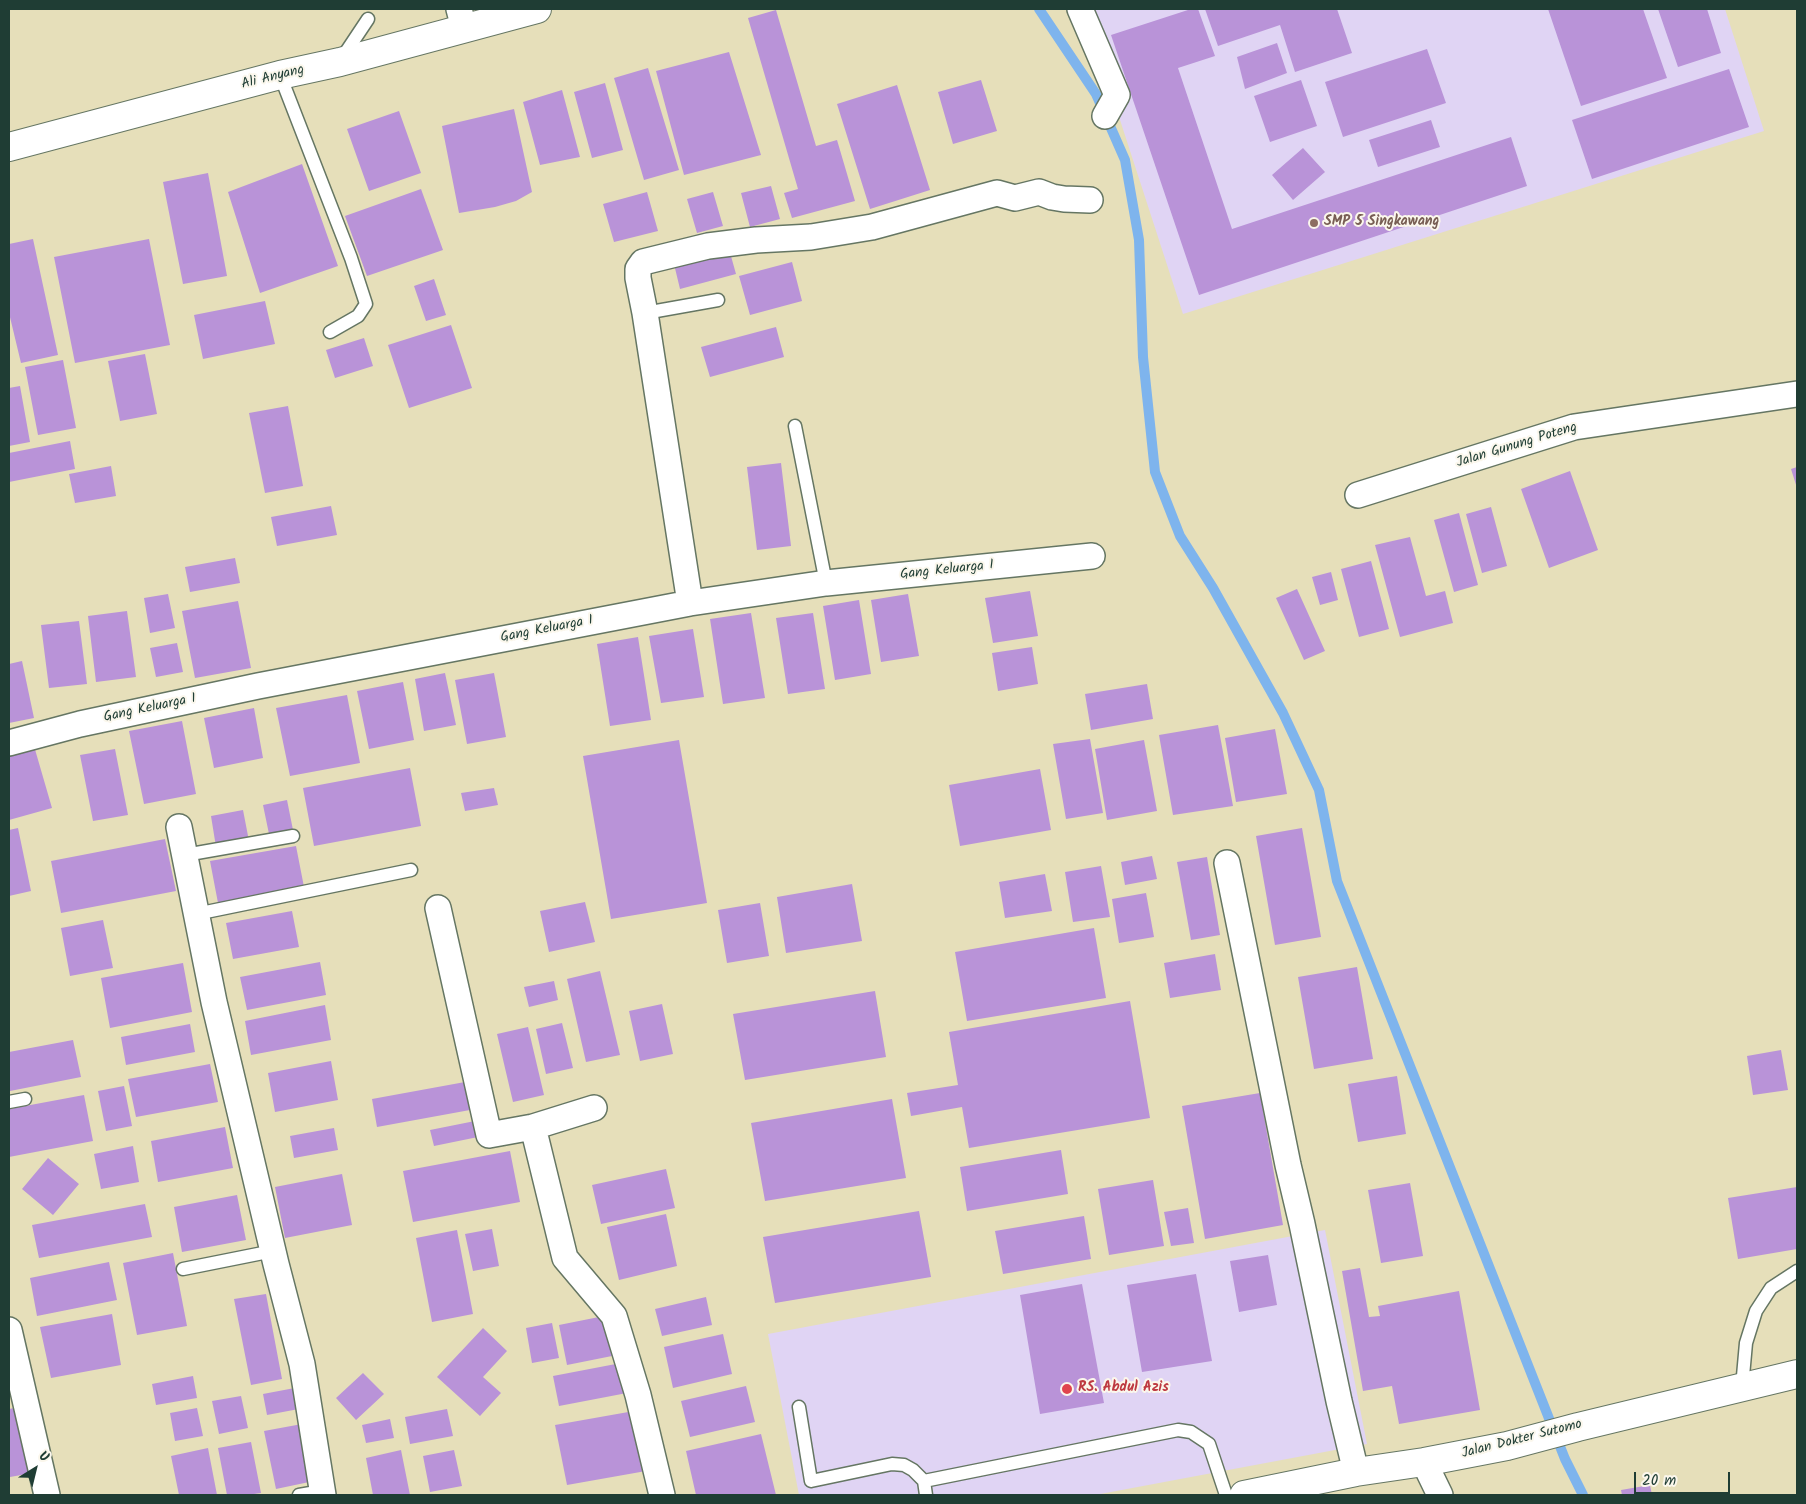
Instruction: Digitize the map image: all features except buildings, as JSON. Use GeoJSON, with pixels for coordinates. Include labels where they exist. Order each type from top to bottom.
{"type":"FeatureCollection","features":[{"type":"Feature","properties":{"kind":"street","name":"Ali Anyang"},"geometry":{"type":"LineString","coordinates":[[9,147],[280,75],[340,62],[462,18],[537,9]]}},
{"type":"Feature","properties":{"kind":"street"},"geometry":{"type":"LineString","coordinates":[[1080,9],[1118,95],[1105,116]]}},
{"type":"Feature","properties":{"kind":"street"},"geometry":{"type":"LineString","coordinates":[[690,603],[638,278],[638,269],[643,262],[708,246],[756,240],[811,237],[872,227],[997,193],[1015,198],[1040,192],[1064,199],[1090,200]]}},
{"type":"Feature","properties":{"kind":"street","name":"Jalan Gunung Poteng"},"geometry":{"type":"LineString","coordinates":[[1358,495],[1574,427],[1797,394]]}},
{"type":"Feature","properties":{"kind":"street","name":"Gang Keluarga I"},"geometry":{"type":"LineString","coordinates":[[9,743],[80,724],[258,686],[690,603],[826,583],[1092,556]]}},
{"type":"Feature","properties":{"kind":"street"},"geometry":{"type":"LineString","coordinates":[[179,827],[214,1002],[302,1364],[315,1494]]}},
{"type":"Feature","properties":{"kind":"street"},"geometry":{"type":"LineString","coordinates":[[1227,863],[1288,1165],[1356,1472]]}},
{"type":"Feature","properties":{"kind":"street"},"geometry":{"type":"LineString","coordinates":[[438,908],[489,1135],[533,1127],[594,1108]]}},
{"type":"Feature","properties":{"kind":"street"},"geometry":{"type":"LineString","coordinates":[[533,1127],[565,1258],[614,1316],[638,1394],[662,1495]]}},
{"type":"Feature","properties":{"kind":"street"},"geometry":{"type":"LineString","coordinates":[[9,1330],[47,1495]]}},
{"type":"Feature","properties":{"kind":"street","name":"Jalan Dokter Sutomo"},"geometry":{"type":"LineString","coordinates":[[1244,1495],[1356,1472],[1424,1462],[1507,1446],[1797,1374]]}},
{"type":"Feature","properties":{"kind":"street"},"geometry":{"type":"LineString","coordinates":[[1424,1462],[1440,1495]]}},
{"type":"Feature","properties":{"kind":"lane"},"geometry":{"type":"LineString","coordinates":[[340,62],[368,18]]}},
{"type":"Feature","properties":{"kind":"lane"},"geometry":{"type":"LineString","coordinates":[[280,75],[351,258],[366,304],[358,316],[330,332]]}},
{"type":"Feature","properties":{"kind":"lane"},"geometry":{"type":"LineString","coordinates":[[645,313],[718,300]]}},
{"type":"Feature","properties":{"kind":"lane"},"geometry":{"type":"LineString","coordinates":[[795,426],[826,583]]}},
{"type":"Feature","properties":{"kind":"lane"},"geometry":{"type":"LineString","coordinates":[[185,856],[293,836]]}},
{"type":"Feature","properties":{"kind":"lane"},"geometry":{"type":"LineString","coordinates":[[196,914],[411,870]]}},
{"type":"Feature","properties":{"kind":"lane"},"geometry":{"type":"LineString","coordinates":[[9,1102],[25,1099]]}},
{"type":"Feature","properties":{"kind":"lane"},"geometry":{"type":"LineString","coordinates":[[183,1269],[273,1251]]}},
{"type":"Feature","properties":{"kind":"lane"},"geometry":{"type":"LineString","coordinates":[[1742,1387],[1746,1343],[1756,1311],[1772,1288],[1797,1271]]}},
{"type":"Feature","properties":{"kind":"lane"},"geometry":{"type":"LineString","coordinates":[[798,1406],[811,1481],[892,1464],[904,1465],[913,1470],[924,1481],[926,1495]]}},
{"type":"Feature","properties":{"kind":"lane"},"geometry":{"type":"LineString","coordinates":[[924,1481],[1178,1430],[1191,1432],[1209,1444],[1226,1495]]}},
{"type":"Feature","properties":{"kind":"shaded area","name":"SMP 5 Singkawang"},"geometry":{"type":"Polygon","coordinates":[[[1084,9],[1725,9],[1764,131],[1183,314],[1084,9]]]}},
{"type":"Feature","properties":{"kind":"shaded area","name":"RS. Abdul Azis"},"geometry":{"type":"Polygon","coordinates":[[[1325,1230],[1367,1444],[1095,1495],[799,1495],[768,1334],[1325,1230]]]}},
{"type":"Feature","properties":{"kind":"waterway"},"geometry":{"type":"LineString","coordinates":[[1039,9],[1096,94],[1125,160],[1139,240],[1143,357],[1155,472],[1180,536],[1213,588],[1283,713],[1319,790],[1337,881],[1565,1459],[1583,1495]]}},
{"type":"Feature","properties":{"kind":"place","name":"SMP 5 Singkawang"},"geometry":{"type":"Point","coordinates":[1314,223]}},
{"type":"Feature","properties":{"kind":"place","name":"RS. Abdul Azis"},"geometry":{"type":"Point","coordinates":[1067,1389]}}]}
